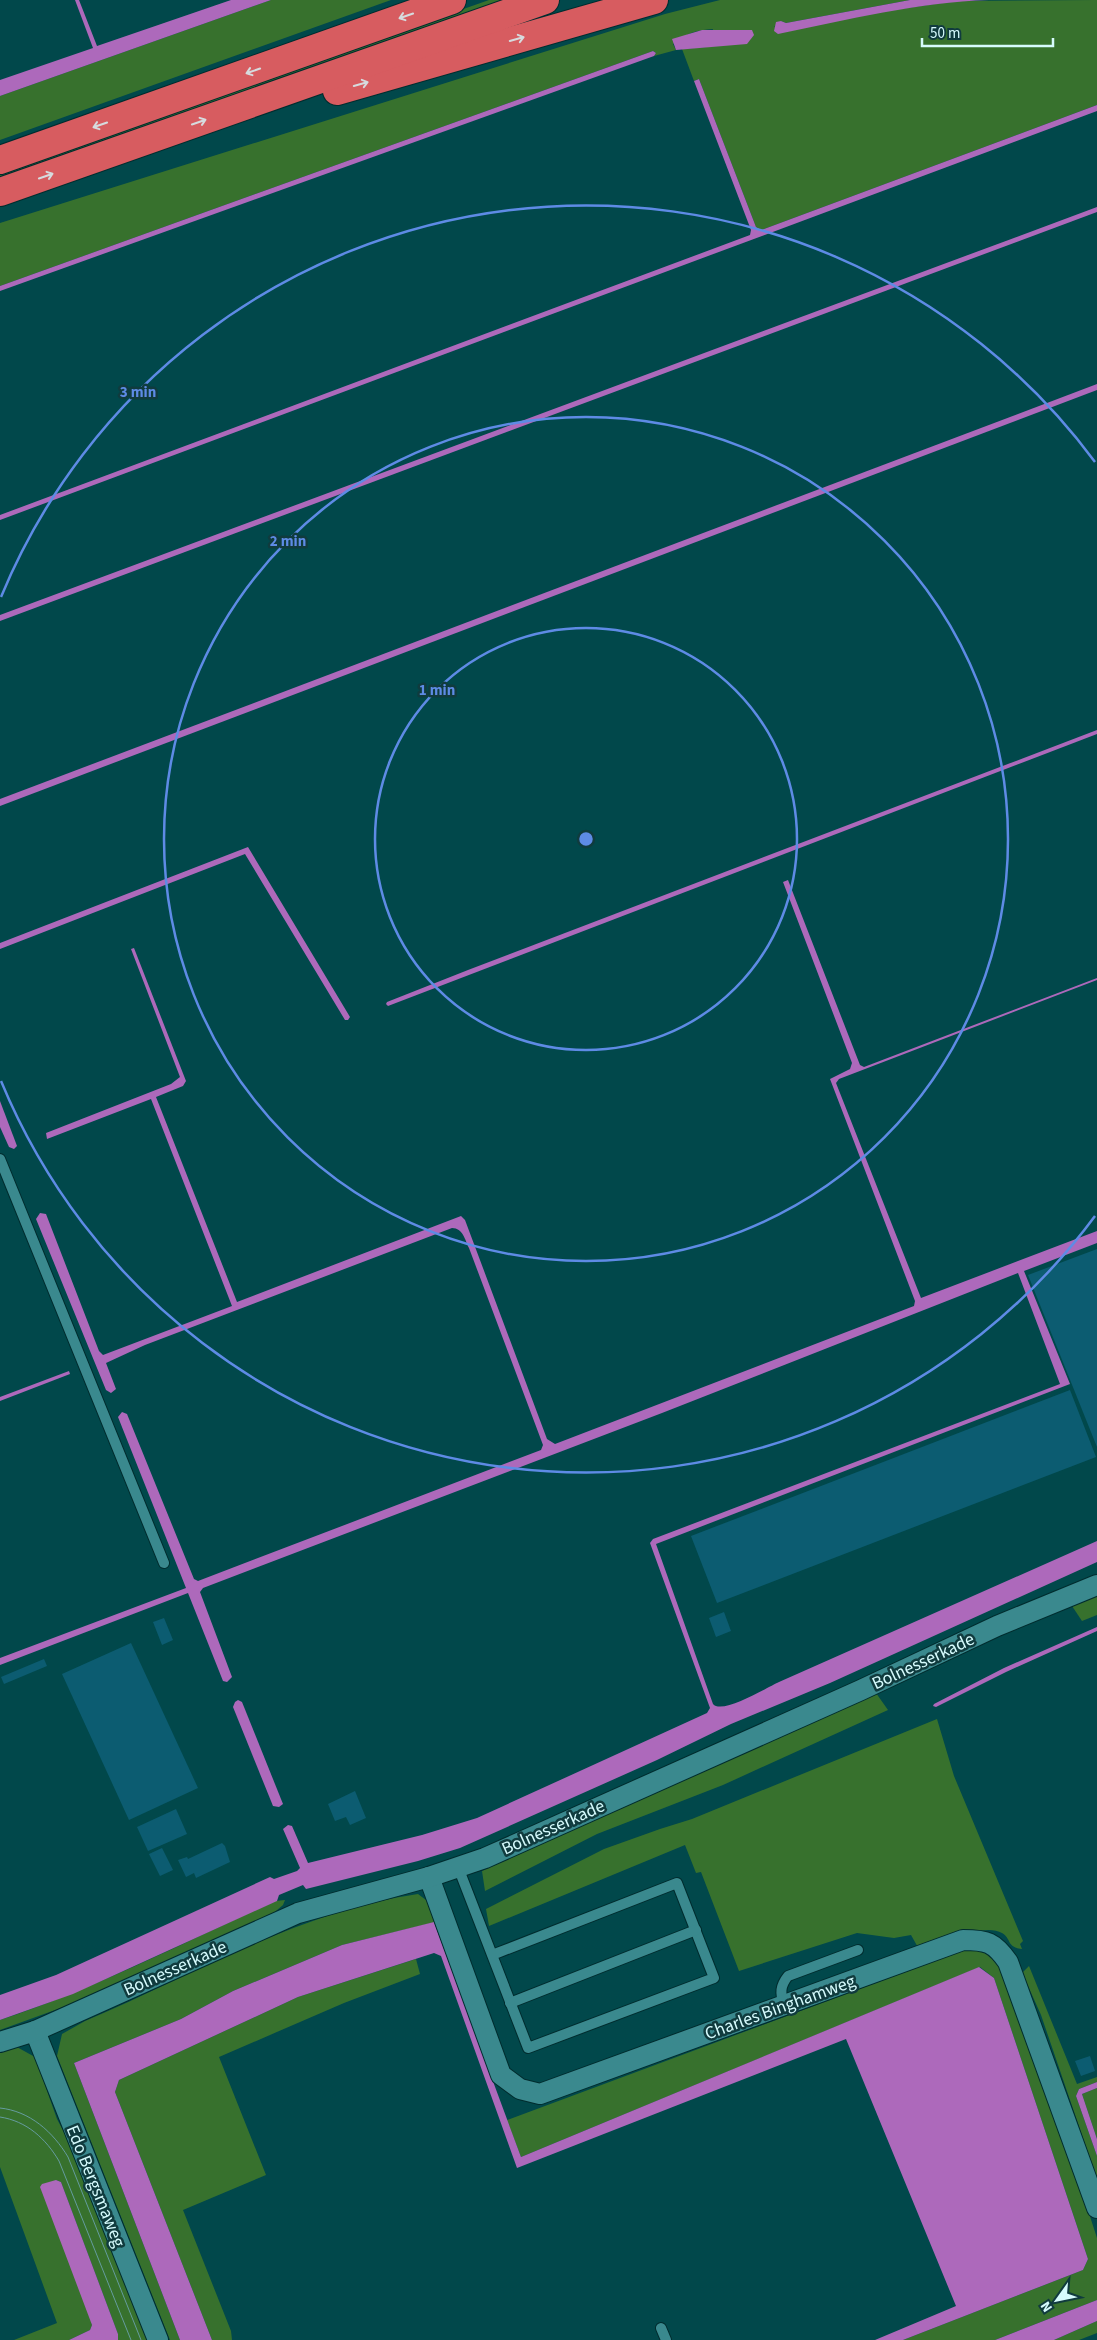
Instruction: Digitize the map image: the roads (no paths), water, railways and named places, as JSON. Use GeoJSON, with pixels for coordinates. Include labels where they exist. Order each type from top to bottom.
{"type":"FeatureCollection","features":[{"type":"Feature","properties":{"kind":"highway"},"geometry":{"type":"LineString","coordinates":[[0,160],[452,0]]}},
{"type":"Feature","properties":{"kind":"highway"},"geometry":{"type":"LineString","coordinates":[[0,192],[545,0]]}},
{"type":"Feature","properties":{"kind":"highway"},"geometry":{"type":"LineString","coordinates":[[281,94],[302,102],[654,0]]}},
{"type":"Feature","properties":{"kind":"street","name":"Bolnesserkade"},"geometry":{"type":"LineString","coordinates":[[0,2042],[34,2032],[298,1913],[429,1877],[485,1858],[861,1690],[997,1626],[1097,1585]]}},
{"type":"Feature","properties":{"kind":"street","name":"Charles Binghamweg"},"geometry":{"type":"LineString","coordinates":[[429,1877],[502,2075],[507,2081],[520,2089],[540,2094],[550,2092],[962,1940],[983,1940],[998,1948],[1008,1962],[1097,2208]]}},
{"type":"Feature","properties":{"kind":"street","name":"Edo Bergsmaweg"},"geometry":{"type":"LineString","coordinates":[[34,2032],[158,2340]]}},
{"type":"Feature","properties":{"kind":"lane"},"geometry":{"type":"LineString","coordinates":[[0,1159],[164,1563]]}},
{"type":"Feature","properties":{"kind":"lane"},"geometry":{"type":"LineString","coordinates":[[458,1867],[510,2003],[528,2048],[714,1978],[677,1883],[492,1955]]}},
{"type":"Feature","properties":{"kind":"lane"},"geometry":{"type":"LineString","coordinates":[[510,2003],[696,1930]]}},
{"type":"Feature","properties":{"kind":"lane"},"geometry":{"type":"LineString","coordinates":[[784,2005],[781,1997],[781,1984],[788,1976],[858,1950]]}},
{"type":"Feature","properties":{"kind":"lane"},"geometry":{"type":"LineString","coordinates":[[661,2328],[666,2340]]}},
{"type":"Feature","properties":{"kind":"tram line"},"geometry":{"type":"LineString","coordinates":[[0,2108],[21,2113],[40,2124],[55,2139],[68,2157],[141,2340]]}},
{"type":"Feature","properties":{"kind":"tram line"},"geometry":{"type":"LineString","coordinates":[[0,2117],[19,2122],[35,2132],[48,2145],[59,2161],[131,2340]]}}]}
